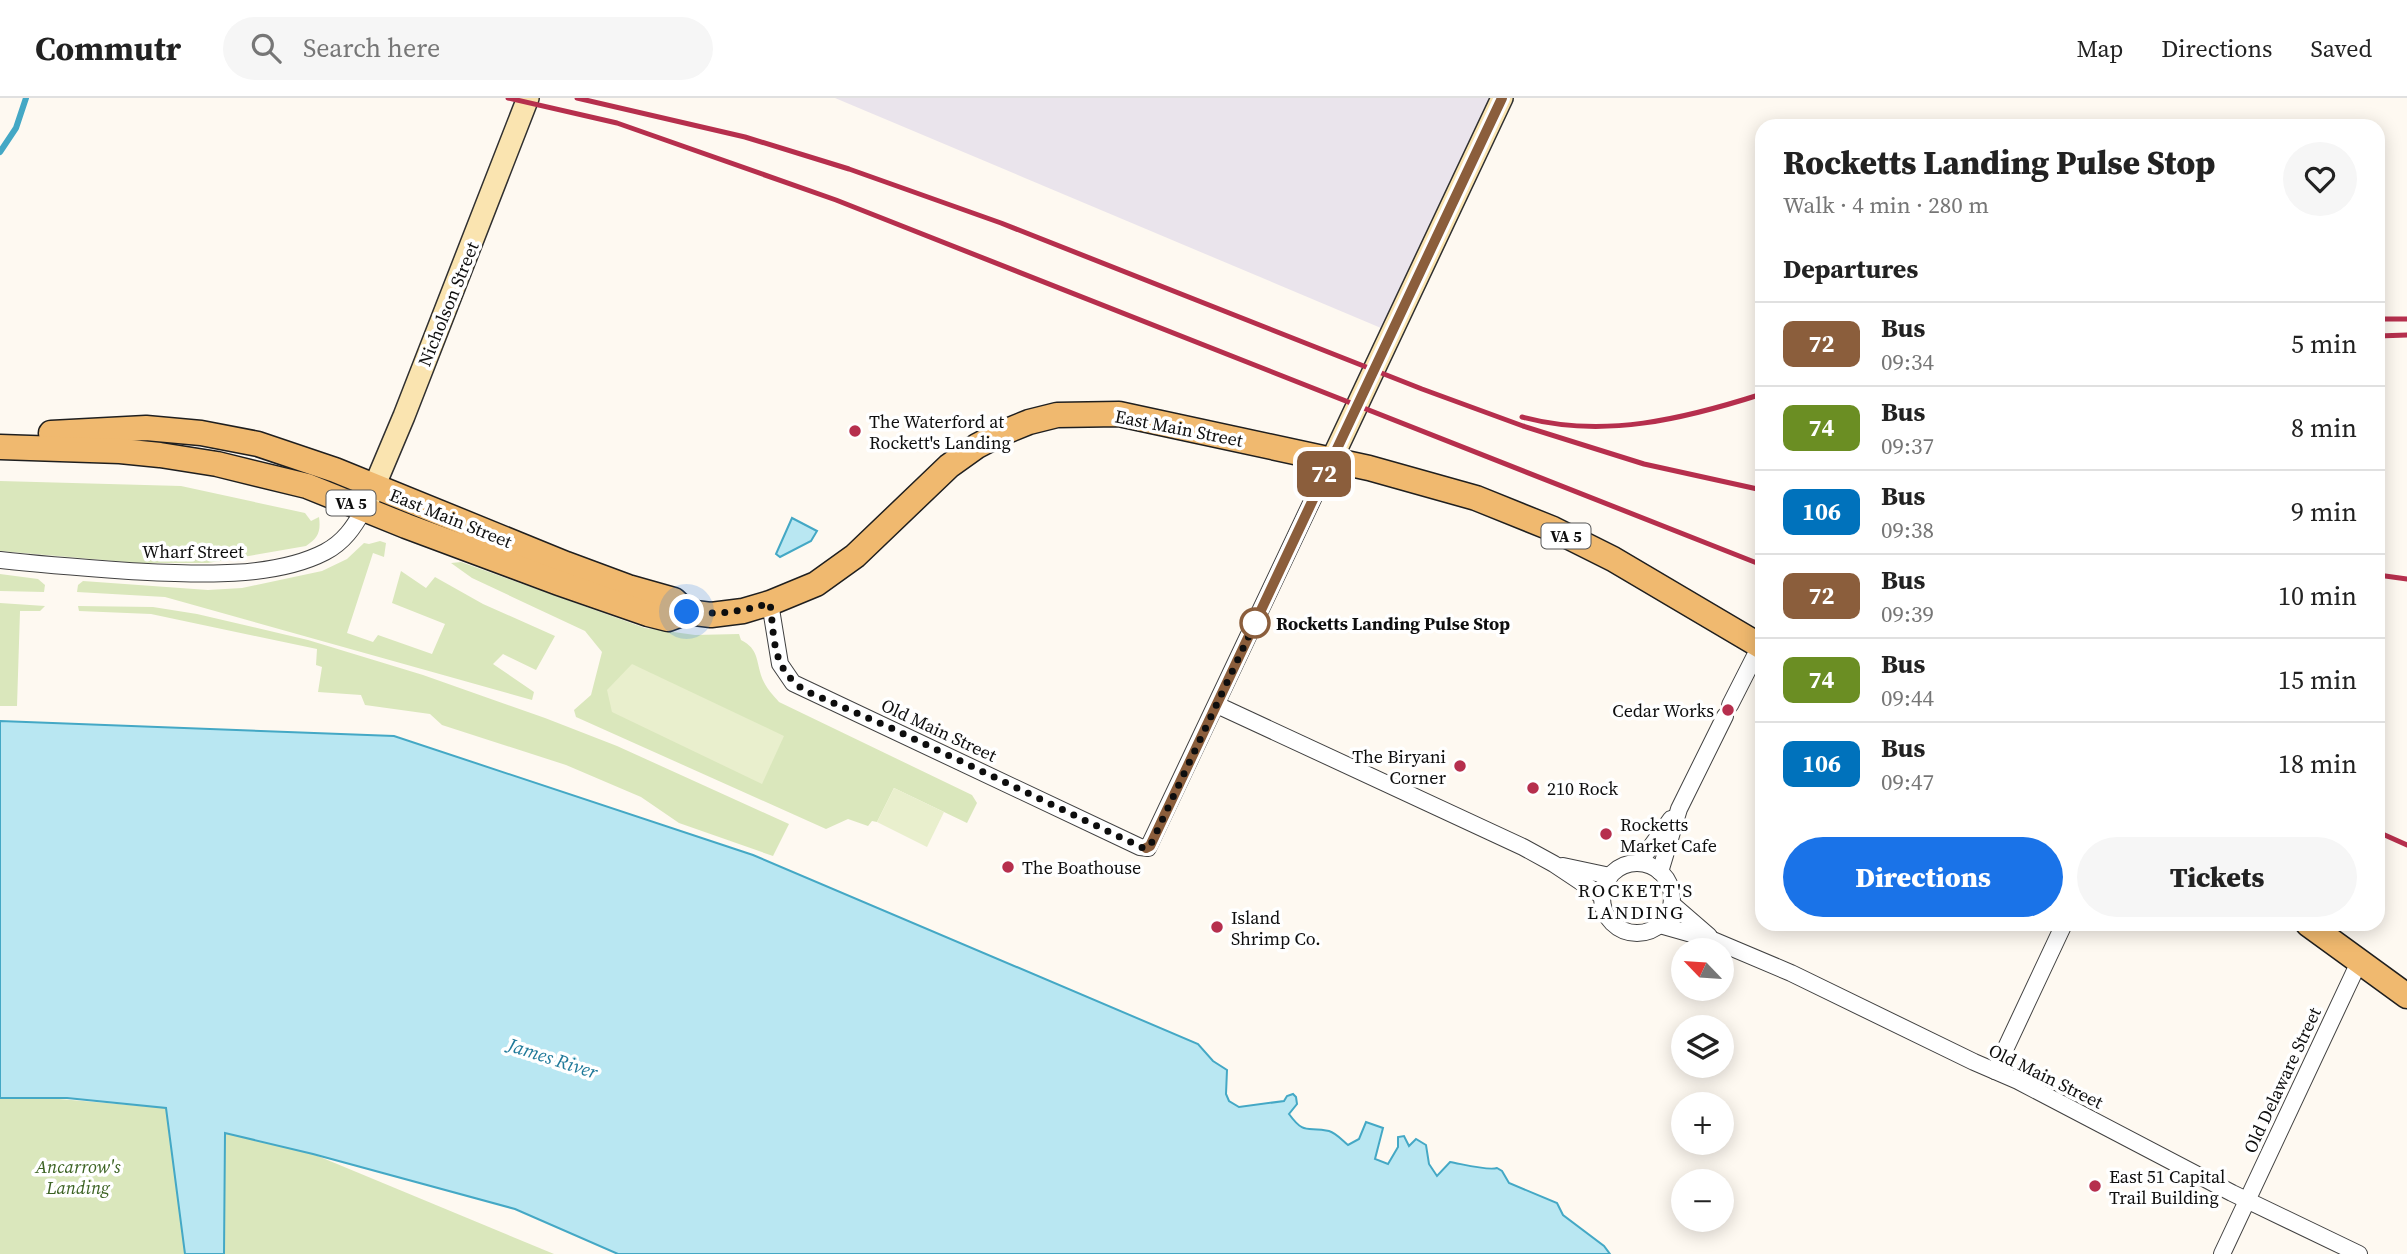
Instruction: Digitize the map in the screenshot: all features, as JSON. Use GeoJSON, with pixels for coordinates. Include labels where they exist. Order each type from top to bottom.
{"type":"FeatureCollection","features":[{"type":"Feature","properties":{"kind":"main road","name":"Nicholson Street"},"geometry":{"type":"LineString","coordinates":[[369,498],[528,98]]}},
{"type":"Feature","properties":{"kind":"main road"},"geometry":{"type":"LineString","coordinates":[[1331,461],[1502,98]]}},
{"type":"Feature","properties":{"kind":"main road","name":"East Main Street"},"geometry":{"type":"LineString","coordinates":[[0,447],[120,450],[206,462],[369,498],[628,587],[674,600],[687,612],[711,615],[743,611],[770,603],[798,593],[834,573],[876,537],[949,466],[977,446],[1028,422],[1057,415],[1119,414],[1369,468],[1476,498],[1553,529],[1613,559],[1755,643]]}},
{"type":"Feature","properties":{"kind":"main road","name":"East Main Street"},"geometry":{"type":"LineString","coordinates":[[0,432],[64,433],[146,428],[201,433],[272,448],[335,470],[369,498]]}},
{"type":"Feature","properties":{"kind":"main road"},"geometry":{"type":"LineString","coordinates":[[2318,931],[2407,996]]}},
{"type":"Feature","properties":{"kind":"street"},"geometry":{"type":"LineString","coordinates":[[1217,705],[1331,461]]}},
{"type":"Feature","properties":{"kind":"street","name":"Wharf Street"},"geometry":{"type":"LineString","coordinates":[[0,560],[185,574],[224,574],[267,568],[305,560],[327,551],[348,534],[369,498]]}},
{"type":"Feature","properties":{"kind":"street","name":"Old Main Street"},"geometry":{"type":"LineString","coordinates":[[770,603],[780,664],[793,683],[1146,848],[1150,846],[1217,705],[1554,864],[1602,897],[1607,916],[1622,930],[1642,933],[1660,925],[1706,938]]}},
{"type":"Feature","properties":{"kind":"street"},"geometry":{"type":"LineString","coordinates":[[1602,897],[1610,876],[1628,864],[1639,863],[1660,872],[1679,809],[1755,658]]}},
{"type":"Feature","properties":{"kind":"street"},"geometry":{"type":"LineString","coordinates":[[1639,863],[1679,809]]}},
{"type":"Feature","properties":{"kind":"street","name":"Old Main Street"},"geometry":{"type":"LineString","coordinates":[[1554,864],[1610,876]]}},
{"type":"Feature","properties":{"kind":"street","name":"Old Main Street"},"geometry":{"type":"LineString","coordinates":[[1660,872],[1668,881],[1672,904],[1711,938]]}},
{"type":"Feature","properties":{"kind":"street"},"geometry":{"type":"LineString","coordinates":[[1660,925],[1668,916],[1672,904]]}},
{"type":"Feature","properties":{"kind":"street"},"geometry":{"type":"LineString","coordinates":[[1995,1071],[2061,931]]}},
{"type":"Feature","properties":{"kind":"street","name":"Old Main Street"},"geometry":{"type":"LineString","coordinates":[[1734,949],[1791,973],[2018,1081],[2248,1201],[2359,1254]]}},
{"type":"Feature","properties":{"kind":"street","name":"Old Delaware Street"},"geometry":{"type":"LineString","coordinates":[[2222,1254],[2360,960]]}},
{"type":"Feature","properties":{"kind":"shaded area"},"geometry":{"type":"Polygon","coordinates":[[[835,98],[1489,98],[1381,328],[835,98]]]}},
{"type":"Feature","properties":{"kind":"green space"},"geometry":{"type":"Polygon","coordinates":[[[0,481],[181,486],[305,513],[311,521],[319,517],[320,527],[316,537],[306,546],[208,563],[137,563],[0,551],[0,481]]]}},
{"type":"Feature","properties":{"kind":"green space"},"geometry":{"type":"Polygon","coordinates":[[[364,543],[386,543],[384,557],[373,553],[347,633],[373,642],[378,635],[432,654],[445,624],[392,603],[401,571],[426,588],[435,577],[483,604],[555,636],[536,670],[503,654],[493,664],[534,692],[532,700],[165,597],[77,592],[78,585],[83,581],[208,590],[242,588],[322,571],[347,559],[364,543]]]}},
{"type":"Feature","properties":{"kind":"green space"},"geometry":{"type":"Polygon","coordinates":[[[461,562],[645,628],[695,635],[739,634],[741,640],[754,651],[764,682],[779,702],[972,795],[977,803],[967,823],[894,788],[877,822],[872,821],[868,826],[848,819],[826,829],[576,717],[574,710],[591,695],[602,652],[585,631],[472,578],[451,563],[461,562]]]}},
{"type":"Feature","properties":{"kind":"green space"},"geometry":{"type":"Polygon","coordinates":[[[0,574],[38,579],[45,585],[44,592],[0,591],[0,574]]]}},
{"type":"Feature","properties":{"kind":"green space"},"geometry":{"type":"Polygon","coordinates":[[[0,603],[45,606],[40,611],[20,611],[17,706],[0,706],[0,603]]]}},
{"type":"Feature","properties":{"kind":"green space"},"geometry":{"type":"Polygon","coordinates":[[[78,606],[153,607],[197,614],[308,640],[423,675],[617,746],[789,824],[773,856],[679,823],[641,797],[566,765],[442,725],[430,714],[365,705],[361,695],[318,692],[322,667],[316,665],[317,649],[151,614],[79,611],[78,606]]]}},
{"type":"Feature","properties":{"kind":"green space"},"geometry":{"type":"Polygon","coordinates":[[[632,664],[784,736],[762,784],[612,712],[607,690],[632,664]]]}},
{"type":"Feature","properties":{"kind":"green space"},"geometry":{"type":"Polygon","coordinates":[[[894,788],[944,812],[927,847],[877,822],[894,788]]]}},
{"type":"Feature","properties":{"kind":"green space","name":"Ancarrow's Landing"},"geometry":{"type":"Polygon","coordinates":[[[0,1094],[166,1108],[185,1254],[0,1254],[0,1094]]]}},
{"type":"Feature","properties":{"kind":"green space"},"geometry":{"type":"Polygon","coordinates":[[[225,1133],[313,1154],[554,1254],[224,1254],[225,1133]]]}},
{"type":"Feature","properties":{"kind":"water"},"geometry":{"type":"Polygon","coordinates":[[[792,518],[817,531],[811,541],[780,557],[776,554],[792,518]]]}},
{"type":"Feature","properties":{"kind":"water","name":"James River"},"geometry":{"type":"Polygon","coordinates":[[[0,721],[394,736],[753,855],[1198,1044],[1213,1061],[1227,1070],[1226,1094],[1229,1101],[1239,1107],[1284,1101],[1287,1096],[1293,1094],[1297,1104],[1289,1114],[1299,1125],[1307,1129],[1332,1132],[1348,1145],[1359,1139],[1366,1122],[1383,1128],[1375,1159],[1388,1164],[1398,1147],[1398,1137],[1404,1136],[1409,1146],[1416,1139],[1426,1145],[1429,1164],[1437,1176],[1450,1162],[1497,1168],[1509,1183],[1557,1203],[1563,1215],[1604,1246],[1610,1254],[618,1254],[515,1209],[225,1133],[224,1254],[185,1254],[166,1108],[67,1098],[0,1098],[0,721]]]}},
{"type":"Feature","properties":{"kind":"waterway"},"geometry":{"type":"LineString","coordinates":[[0,152],[16,128],[26,98]]}},
{"type":"Feature","properties":{"kind":"railway"},"geometry":{"type":"LineString","coordinates":[[508,98],[617,123],[836,200],[1755,562]]}},
{"type":"Feature","properties":{"kind":"railway"},"geometry":{"type":"LineString","coordinates":[[577,98],[745,137],[849,169],[1001,223],[1422,389],[1523,426],[1644,464],[1755,488]]}},
{"type":"Feature","properties":{"kind":"railway"},"geometry":{"type":"LineString","coordinates":[[2385,319],[2407,319]]}},
{"type":"Feature","properties":{"kind":"railway"},"geometry":{"type":"LineString","coordinates":[[2385,336],[2407,335]]}},
{"type":"Feature","properties":{"kind":"railway"},"geometry":{"type":"LineString","coordinates":[[1522,417],[1552,423],[1613,426],[1673,418],[1755,396]]}},
{"type":"Feature","properties":{"kind":"railway"},"geometry":{"type":"LineString","coordinates":[[2385,576],[2407,579]]}},
{"type":"Feature","properties":{"kind":"railway"},"geometry":{"type":"LineString","coordinates":[[2385,835],[2407,845]]}},
{"type":"Feature","properties":{"kind":"bus line","name":"72"},"geometry":{"type":"LineString","coordinates":[[1146,848],[1150,846],[1502,98]]}},
{"type":"Feature","properties":{"kind":"place","name":"The Waterford at Rockett's Landing"},"geometry":{"type":"Point","coordinates":[855,431]}},
{"type":"Feature","properties":{"kind":"place","name":"Rocketts Landing Pulse Stop"},"geometry":{"type":"Point","coordinates":[1255,623]}},
{"type":"Feature","properties":{"kind":"place","name":"Cedar Works"},"geometry":{"type":"Point","coordinates":[1728,710]}},
{"type":"Feature","properties":{"kind":"place","name":"The Biryani Corner"},"geometry":{"type":"Point","coordinates":[1460,766]}},
{"type":"Feature","properties":{"kind":"place","name":"210 Rock"},"geometry":{"type":"Point","coordinates":[1533,788]}},
{"type":"Feature","properties":{"kind":"place","name":"Rocketts Market Cafe"},"geometry":{"type":"Point","coordinates":[1606,834]}},
{"type":"Feature","properties":{"kind":"place","name":"The Boathouse"},"geometry":{"type":"Point","coordinates":[1008,867]}},
{"type":"Feature","properties":{"kind":"place","name":"Island Shrimp Co."},"geometry":{"type":"Point","coordinates":[1217,927]}},
{"type":"Feature","properties":{"kind":"place","name":"East 51 Capital Trail Building"},"geometry":{"type":"Point","coordinates":[2095,1186]}},
{"type":"Feature","properties":{"kind":"district","name":"ROCKETT'S LANDING"},"geometry":{"type":"Point","coordinates":[1636,901]}},
{"type":"Feature","properties":{"kind":"route"},"geometry":{"type":"LineString","coordinates":[[687,612],[711,615],[743,611],[770,603],[780,664],[793,683],[1143,848],[1150,846],[1255,623]]}}]}
